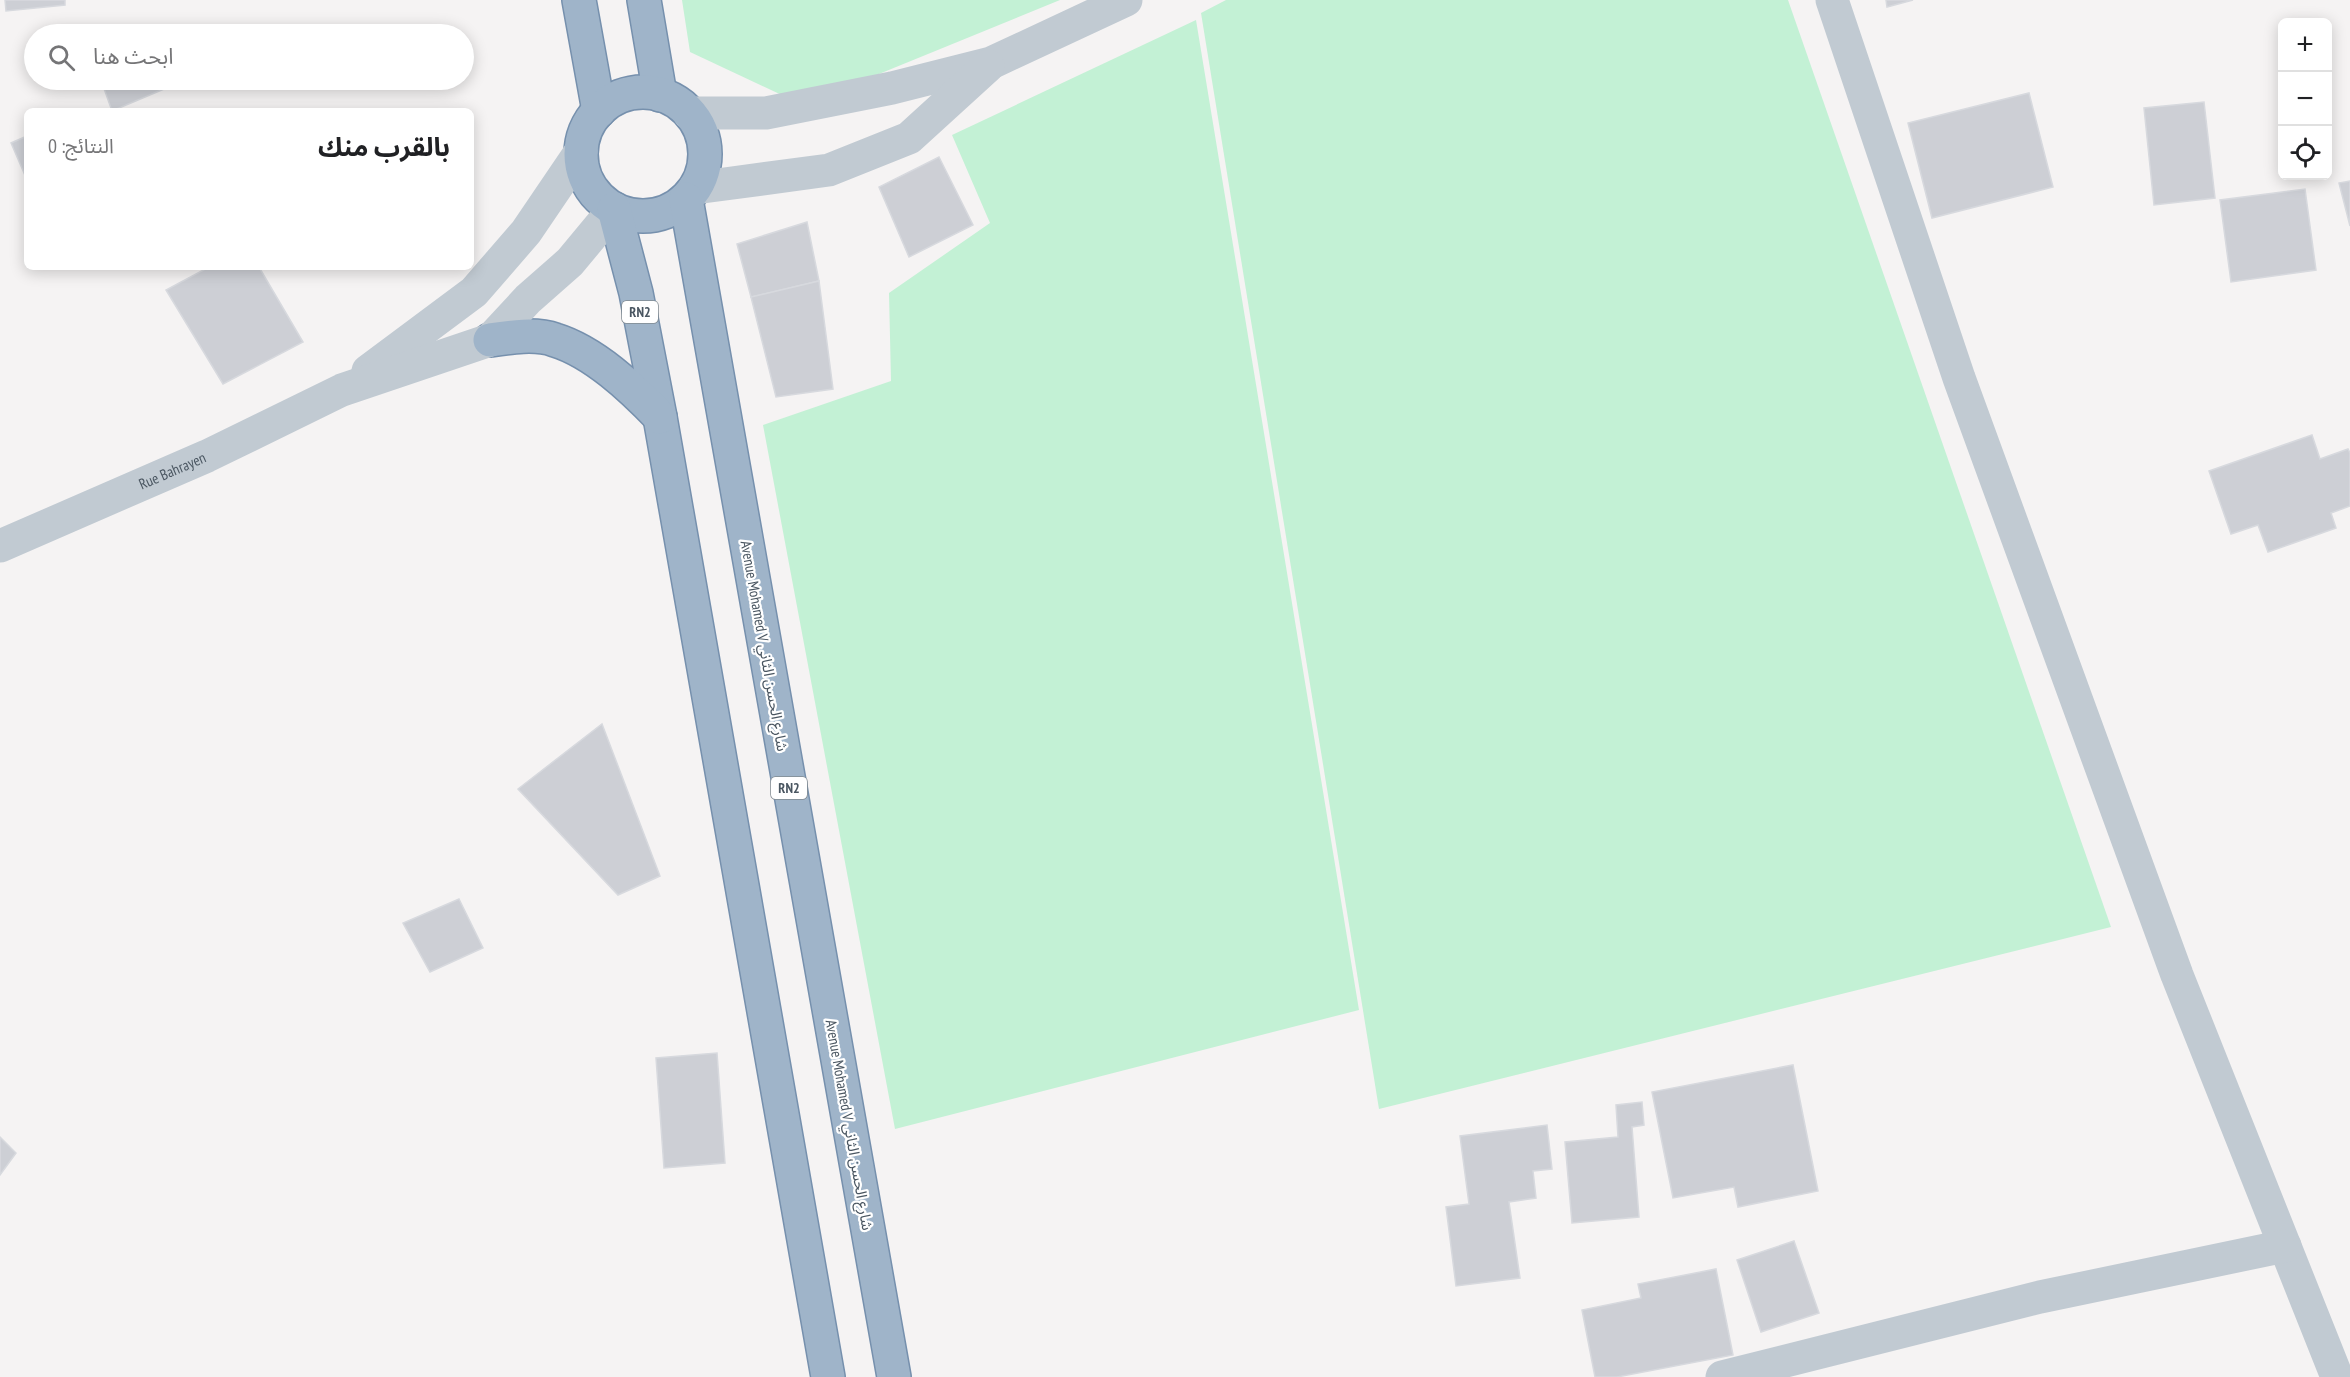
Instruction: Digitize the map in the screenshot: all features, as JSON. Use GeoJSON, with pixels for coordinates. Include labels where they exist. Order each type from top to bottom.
{"type":"FeatureCollection","features":[{"type":"Feature","properties":{"kind":"highway"},"geometry":{"type":"LineString","coordinates":[[579,0],[599,111]]}},
{"type":"Feature","properties":{"kind":"highway"},"geometry":{"type":"LineString","coordinates":[[644,0],[660,95]]}},
{"type":"Feature","properties":{"kind":"highway"},"geometry":{"type":"LineString","coordinates":[[689,113],[676,102],[660,95],[644,92],[627,94],[612,101],[599,111],[586,129],[581,151],[584,172],[593,191],[614,209],[632,215],[652,216],[670,210],[691,194]]}},
{"type":"Feature","properties":{"kind":"highway","name":"RN2"},"geometry":{"type":"LineString","coordinates":[[689,113],[700,130],[705,150],[703,170],[691,194]]}},
{"type":"Feature","properties":{"kind":"highway","name":"Avenue Mohamed V شارع الحسن الثاني"},"geometry":{"type":"LineString","coordinates":[[691,194],[894,1377]]}},
{"type":"Feature","properties":{"kind":"highway","name":"RN2"},"geometry":{"type":"LineString","coordinates":[[614,209],[636,293],[660,417],[828,1377]]}},
{"type":"Feature","properties":{"kind":"highway"},"geometry":{"type":"LineString","coordinates":[[490,340],[516,337],[554,339],[587,355],[640,397],[660,417]]}},
{"type":"Feature","properties":{"kind":"street"},"geometry":{"type":"LineString","coordinates":[[689,113],[766,113],[891,88],[991,63],[1126,0]]}},
{"type":"Feature","properties":{"kind":"street"},"geometry":{"type":"LineString","coordinates":[[1832,0],[1963,389],[2177,975],[2337,1377]]}},
{"type":"Feature","properties":{"kind":"street"},"geometry":{"type":"LineString","coordinates":[[691,194],[829,170],[909,138],[991,63]]}},
{"type":"Feature","properties":{"kind":"street","name":"Rue Bahrayen"},"geometry":{"type":"LineString","coordinates":[[342,390],[474,292],[526,232],[581,151]]}},
{"type":"Feature","properties":{"kind":"street","name":"Rue Bahrayen"},"geometry":{"type":"LineString","coordinates":[[0,546],[207,456],[342,390],[490,340],[528,299],[570,262],[614,209]]}},
{"type":"Feature","properties":{"kind":"street"},"geometry":{"type":"LineString","coordinates":[[1722,1377],[2040,1297],[2285,1246]]}},
{"type":"Feature","properties":{"kind":"green space"},"geometry":{"type":"Polygon","coordinates":[[[682,0],[1060,0],[803,105],[690,52],[682,0]]]}},
{"type":"Feature","properties":{"kind":"green space"},"geometry":{"type":"Polygon","coordinates":[[[1226,0],[1788,0],[2111,927],[1379,1109],[1201,13],[1226,0]]]}},
{"type":"Feature","properties":{"kind":"green space"},"geometry":{"type":"Polygon","coordinates":[[[1196,20],[1359,1010],[895,1129],[763,425],[891,381],[889,293],[990,223],[952,135],[1196,20]]]}},
{"type":"Feature","properties":{"kind":"building"},"geometry":{"type":"Polygon","coordinates":[[[5,0],[65,0],[65,5],[6,11],[5,0]]]}},
{"type":"Feature","properties":{"kind":"building"},"geometry":{"type":"Polygon","coordinates":[[[1886,0],[1913,0],[1887,7],[1886,0]]]}},
{"type":"Feature","properties":{"kind":"building"},"geometry":{"type":"Polygon","coordinates":[[[105,90],[162,90],[119,108],[111,108],[105,90]]]}},
{"type":"Feature","properties":{"kind":"building"},"geometry":{"type":"Polygon","coordinates":[[[2029,93],[2053,187],[1932,218],[1908,123],[2029,93]]]}},
{"type":"Feature","properties":{"kind":"building"},"geometry":{"type":"Polygon","coordinates":[[[2204,102],[2215,198],[2154,205],[2144,108],[2204,102]]]}},
{"type":"Feature","properties":{"kind":"building"},"geometry":{"type":"Polygon","coordinates":[[[24,137],[24,173],[11,143],[24,137]]]}},
{"type":"Feature","properties":{"kind":"building"},"geometry":{"type":"Polygon","coordinates":[[[939,157],[973,225],[909,257],[879,187],[939,157]]]}},
{"type":"Feature","properties":{"kind":"building"},"geometry":{"type":"Polygon","coordinates":[[[2350,181],[2350,226],[2339,183],[2350,181]]]}},
{"type":"Feature","properties":{"kind":"building"},"geometry":{"type":"Polygon","coordinates":[[[2305,189],[2316,270],[2231,282],[2220,200],[2305,189]]]}},
{"type":"Feature","properties":{"kind":"building"},"geometry":{"type":"Polygon","coordinates":[[[807,222],[819,281],[751,297],[737,244],[807,222]]]}},
{"type":"Feature","properties":{"kind":"building"},"geometry":{"type":"Polygon","coordinates":[[[203,270],[261,270],[303,342],[223,384],[166,290],[203,270]]]}},
{"type":"Feature","properties":{"kind":"building"},"geometry":{"type":"Polygon","coordinates":[[[819,281],[833,389],[776,397],[751,297],[819,281]]]}},
{"type":"Feature","properties":{"kind":"building"},"geometry":{"type":"Polygon","coordinates":[[[2312,435],[2320,459],[2348,449],[2350,453],[2350,506],[2331,513],[2336,528],[2268,552],[2258,525],[2231,534],[2209,471],[2312,435]]]}},
{"type":"Feature","properties":{"kind":"building"},"geometry":{"type":"Polygon","coordinates":[[[602,724],[660,876],[618,895],[518,789],[602,724]]]}},
{"type":"Feature","properties":{"kind":"building"},"geometry":{"type":"Polygon","coordinates":[[[459,899],[483,948],[430,972],[403,923],[459,899]]]}},
{"type":"Feature","properties":{"kind":"building"},"geometry":{"type":"Polygon","coordinates":[[[717,1053],[725,1163],[664,1168],[656,1058],[717,1053]]]}},
{"type":"Feature","properties":{"kind":"building"},"geometry":{"type":"Polygon","coordinates":[[[1793,1065],[1818,1191],[1738,1207],[1734,1187],[1673,1198],[1652,1092],[1793,1065]]]}},
{"type":"Feature","properties":{"kind":"building"},"geometry":{"type":"Polygon","coordinates":[[[1642,1102],[1644,1125],[1632,1127],[1639,1217],[1572,1223],[1565,1142],[1618,1137],[1616,1105],[1642,1102]]]}},
{"type":"Feature","properties":{"kind":"building"},"geometry":{"type":"Polygon","coordinates":[[[1547,1125],[1552,1169],[1533,1171],[1536,1198],[1509,1202],[1520,1278],[1456,1286],[1446,1207],[1469,1204],[1460,1136],[1547,1125]]]}},
{"type":"Feature","properties":{"kind":"building"},"geometry":{"type":"Polygon","coordinates":[[[0,1137],[16,1153],[0,1175],[0,1137]]]}},
{"type":"Feature","properties":{"kind":"building"},"geometry":{"type":"Polygon","coordinates":[[[1794,1241],[1819,1313],[1761,1332],[1737,1260],[1794,1241]]]}},
{"type":"Feature","properties":{"kind":"building"},"geometry":{"type":"Polygon","coordinates":[[[1716,1269],[1733,1355],[1617,1377],[1595,1377],[1582,1310],[1641,1298],[1638,1284],[1716,1269]]]}}]}
